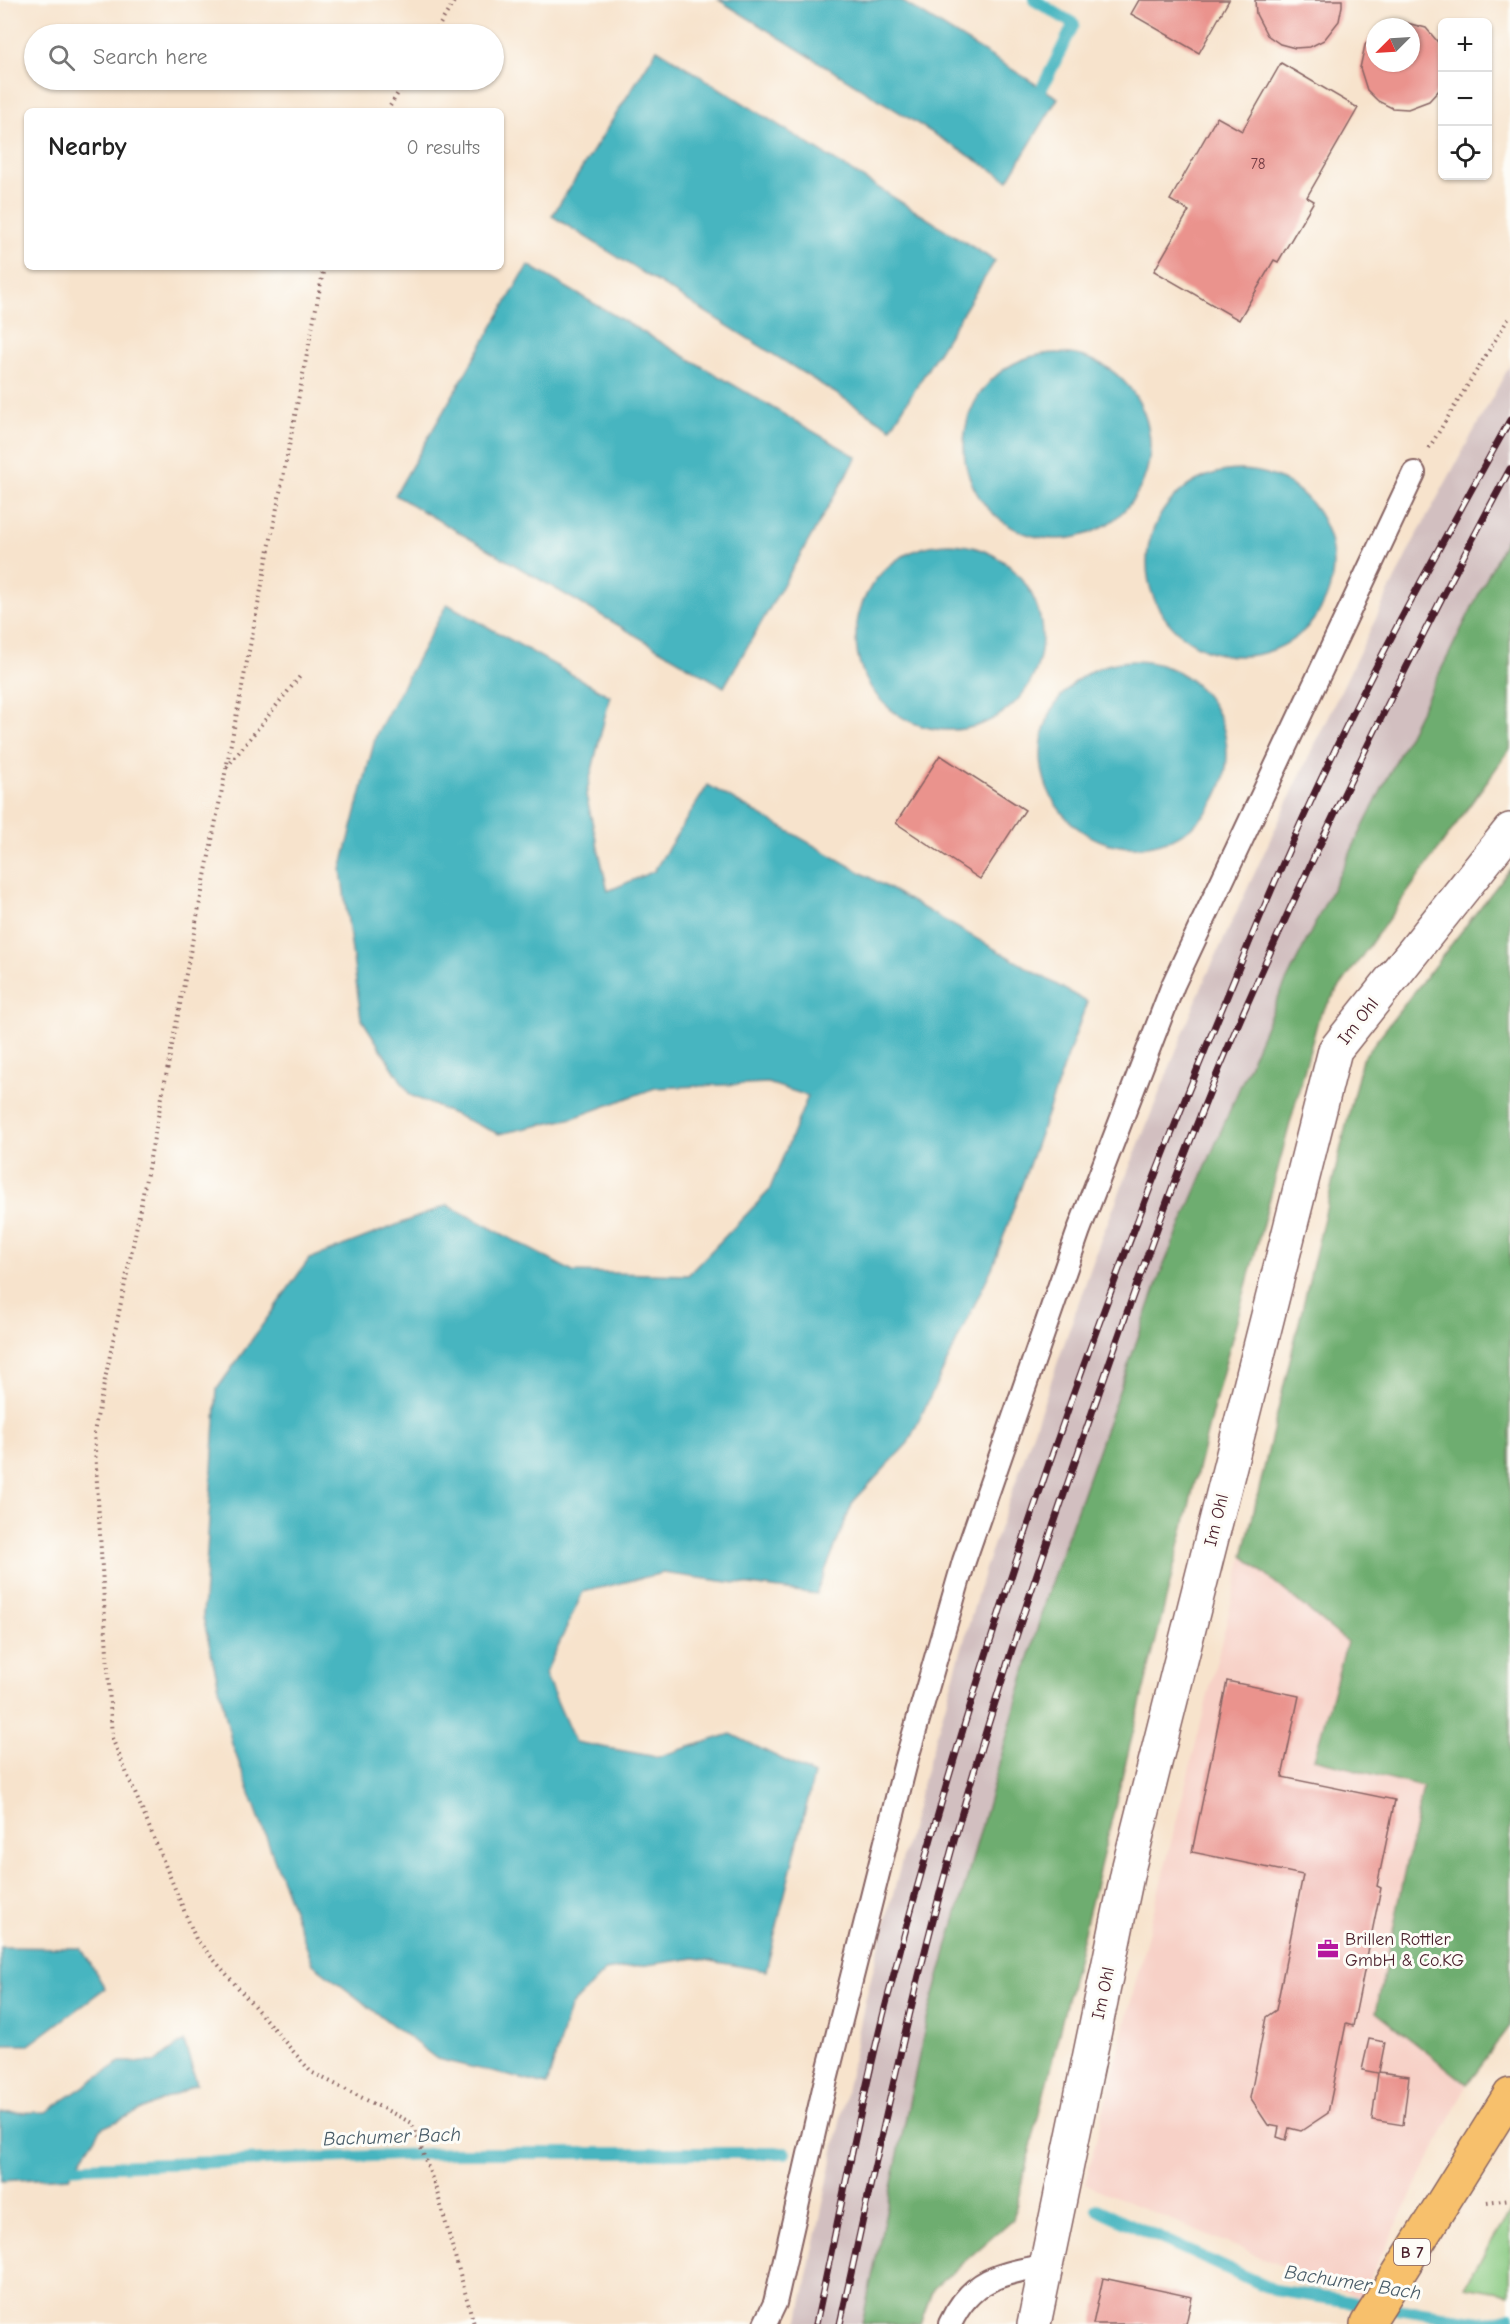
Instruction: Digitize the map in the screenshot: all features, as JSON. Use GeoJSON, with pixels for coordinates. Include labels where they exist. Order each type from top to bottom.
{"type":"FeatureCollection","features":[{"type":"Feature","properties":{"kind":"main road","name":"B 7"},"geometry":{"type":"LineString","coordinates":[[1367,2324],[1510,2095]]}},
{"type":"Feature","properties":{"kind":"street","name":"Im Ohl"},"geometry":{"type":"LineString","coordinates":[[1034,2324],[1132,1855],[1335,1050],[1510,830]]}},
{"type":"Feature","properties":{"kind":"lane"},"geometry":{"type":"LineString","coordinates":[[765,2324],[775,2303],[825,2084],[907,1758],[964,1561],[1071,1252],[1173,985],[1414,473]]}},
{"type":"Feature","properties":{"kind":"lane"},"geometry":{"type":"LineString","coordinates":[[950,2324],[959,2304],[982,2283],[1009,2272],[1045,2266]]}},
{"type":"Feature","properties":{"kind":"path"},"geometry":{"type":"LineString","coordinates":[[440,24],[454,0]]}},
{"type":"Feature","properties":{"kind":"path"},"geometry":{"type":"LineString","coordinates":[[389,108],[400,90]]}},
{"type":"Feature","properties":{"kind":"path"},"geometry":{"type":"LineString","coordinates":[[323,270],[134,1240],[94,1431],[112,1738],[196,1939],[311,2072],[412,2123],[437,2192],[474,2324]]}},
{"type":"Feature","properties":{"kind":"path"},"geometry":{"type":"LineString","coordinates":[[1414,473],[1510,316]]}},
{"type":"Feature","properties":{"kind":"path"},"geometry":{"type":"LineString","coordinates":[[226,768],[301,675]]}},
{"type":"Feature","properties":{"kind":"shaded area"},"geometry":{"type":"Polygon","coordinates":[[[1510,365],[1510,531],[1277,1000],[1163,1267],[1047,1594],[926,2023],[862,2324],[798,2324],[865,2001],[921,1788],[985,1569],[1101,1239],[1202,986],[1311,752],[1412,544],[1510,365]]]}},
{"type":"Feature","properties":{"kind":"shaded area"},"geometry":{"type":"Polygon","coordinates":[[[1243,1556],[1347,1642],[1314,1759],[1424,1786],[1376,2012],[1467,2084],[1360,2298],[1085,2184],[1243,1556]]]}},
{"type":"Feature","properties":{"kind":"green space"},"geometry":{"type":"Polygon","coordinates":[[[1510,531],[1510,749],[1319,1016],[1214,1405],[1013,2219],[933,2289],[920,2324],[862,2324],[926,2023],[1047,1594],[1163,1267],[1277,1000],[1510,531]]]}},
{"type":"Feature","properties":{"kind":"green space"},"geometry":{"type":"Polygon","coordinates":[[[1510,869],[1510,2026],[1467,2084],[1376,2012],[1423,1787],[1314,1759],[1347,1642],[1243,1556],[1362,1059],[1510,869]]]}},
{"type":"Feature","properties":{"kind":"green space"},"geometry":{"type":"Polygon","coordinates":[[[1510,2212],[1510,2294],[1465,2286],[1510,2212]]]}},
{"type":"Feature","properties":{"kind":"water"},"geometry":{"type":"Polygon","coordinates":[[[719,0],[900,0],[1058,98],[1008,180],[719,0]]]}},
{"type":"Feature","properties":{"kind":"water"},"geometry":{"type":"Polygon","coordinates":[[[657,49],[995,261],[891,428],[552,216],[657,49]]]}},
{"type":"Feature","properties":{"kind":"water"},"geometry":{"type":"Polygon","coordinates":[[[528,265],[857,457],[724,687],[395,495],[528,265]]]}},
{"type":"Feature","properties":{"kind":"water"},"geometry":{"type":"Polygon","coordinates":[[[1057,353],[1093,360],[1109,368],[1123,380],[1135,394],[1143,410],[1150,446],[1143,482],[1135,498],[1123,512],[1109,524],[1093,532],[1057,539],[1021,532],[1005,524],[991,512],[979,498],[971,482],[964,446],[971,410],[979,394],[991,380],[1005,368],[1021,360],[1057,353]]]}},
{"type":"Feature","properties":{"kind":"water"},"geometry":{"type":"Polygon","coordinates":[[[1240,470],[1276,477],[1306,497],[1326,527],[1333,563],[1326,599],[1306,629],[1276,649],[1240,656],[1204,649],[1174,629],[1154,599],[1147,563],[1154,527],[1174,497],[1204,477],[1240,470]]]}},
{"type":"Feature","properties":{"kind":"water"},"geometry":{"type":"Polygon","coordinates":[[[949,544],[985,551],[1001,559],[1015,571],[1027,585],[1035,601],[1042,637],[1035,673],[1027,689],[1015,703],[1001,715],[985,723],[949,730],[913,723],[897,715],[883,703],[871,689],[863,673],[856,637],[863,601],[871,585],[883,571],[897,559],[913,551],[949,544]]]}},
{"type":"Feature","properties":{"kind":"water"},"geometry":{"type":"Polygon","coordinates":[[[447,604],[610,696],[586,795],[608,891],[654,871],[708,785],[1087,1002],[993,1266],[908,1443],[853,1502],[816,1594],[663,1573],[583,1592],[545,1674],[575,1742],[657,1757],[731,1734],[814,1775],[766,1971],[695,1958],[605,1971],[570,2007],[547,2085],[437,2059],[313,1964],[232,1744],[203,1617],[217,1389],[309,1259],[448,1205],[573,1272],[688,1275],[769,1191],[808,1096],[768,1083],[655,1088],[573,1118],[499,1134],[410,1095],[361,1018],[341,870],[376,735],[447,604]]]}},
{"type":"Feature","properties":{"kind":"water"},"geometry":{"type":"Polygon","coordinates":[[[1134,661],[1170,668],[1186,676],[1200,688],[1212,702],[1220,718],[1227,754],[1220,790],[1212,806],[1200,820],[1186,832],[1170,840],[1134,847],[1098,840],[1082,832],[1068,820],[1056,806],[1048,790],[1041,754],[1048,718],[1056,702],[1068,688],[1082,676],[1098,668],[1134,661]]]}},
{"type":"Feature","properties":{"kind":"water"},"geometry":{"type":"Polygon","coordinates":[[[0,1947],[81,1948],[105,1988],[29,2045],[0,2045],[0,1947]]]}},
{"type":"Feature","properties":{"kind":"water"},"geometry":{"type":"Polygon","coordinates":[[[184,2041],[197,2084],[102,2128],[69,2177],[0,2181],[0,2113],[46,2112],[120,2062],[155,2062],[184,2041]]]}},
{"type":"Feature","properties":{"kind":"building"},"geometry":{"type":"Polygon","coordinates":[[[1139,0],[1229,0],[1199,53],[1131,14],[1139,0]]]}},
{"type":"Feature","properties":{"kind":"building"},"geometry":{"type":"Polygon","coordinates":[[[1255,0],[1342,0],[1342,6],[1339,21],[1324,40],[1310,47],[1295,48],[1280,44],[1267,35],[1256,14],[1255,0]]]}},
{"type":"Feature","properties":{"kind":"building"},"geometry":{"type":"Polygon","coordinates":[[[1420,26],[1426,28],[1438,42],[1438,91],[1429,101],[1408,109],[1392,108],[1378,101],[1367,90],[1360,68],[1365,45],[1366,72],[1420,72],[1420,26]]]}},
{"type":"Feature","properties":{"kind":"building"},"geometry":{"type":"Polygon","coordinates":[[[1281,63],[1358,108],[1307,197],[1314,201],[1278,262],[1274,260],[1239,320],[1154,271],[1189,211],[1170,200],[1217,117],[1242,131],[1281,63]]]}},
{"type":"Feature","properties":{"kind":"building"},"geometry":{"type":"Polygon","coordinates":[[[940,755],[1025,810],[980,879],[896,823],[940,755]]]}},
{"type":"Feature","properties":{"kind":"building","name":"Brillen Rottler GmbH & Co.KG"},"geometry":{"type":"Polygon","coordinates":[[[1227,1681],[1299,1696],[1282,1777],[1395,1800],[1377,1886],[1381,1888],[1353,2026],[1346,2024],[1328,2113],[1301,2131],[1289,2128],[1286,2140],[1277,2137],[1279,2127],[1268,2125],[1250,2098],[1266,2017],[1276,2010],[1303,1875],[1192,1852],[1227,1681]]]}},
{"type":"Feature","properties":{"kind":"building"},"geometry":{"type":"Polygon","coordinates":[[[1369,2039],[1385,2042],[1379,2072],[1409,2076],[1403,2125],[1372,2120],[1378,2073],[1362,2070],[1369,2039]]]}},
{"type":"Feature","properties":{"kind":"building"},"geometry":{"type":"Polygon","coordinates":[[[1103,2278],[1192,2297],[1186,2324],[1093,2324],[1103,2278]]]}},
{"type":"Feature","properties":{"kind":"waterway"},"geometry":{"type":"LineString","coordinates":[[1034,0],[1074,24],[1042,88]]}},
{"type":"Feature","properties":{"kind":"waterway","name":"Bachumer Bach"},"geometry":{"type":"LineString","coordinates":[[61,2168],[451,2153],[785,2153]]}},
{"type":"Feature","properties":{"kind":"waterway","name":"Bachumer Bach"},"geometry":{"type":"LineString","coordinates":[[1097,2209],[1274,2290],[1487,2323],[1510,2317]]}},
{"type":"Feature","properties":{"kind":"railway"},"geometry":{"type":"LineString","coordinates":[[816,2324],[867,2084],[917,1888],[985,1658],[1101,1317],[1205,1050],[1313,795],[1397,627],[1510,420]]}},
{"type":"Feature","properties":{"kind":"railway"},"geometry":{"type":"LineString","coordinates":[[840,2324],[914,1996],[965,1802],[1023,1616],[1143,1267],[1205,1103],[1281,928],[1375,730],[1510,469]]}},
{"type":"Feature","properties":{"kind":"place","name":"Brillen Rottler GmbH & Co.KG"},"geometry":{"type":"Point","coordinates":[1328,1949]}}]}
